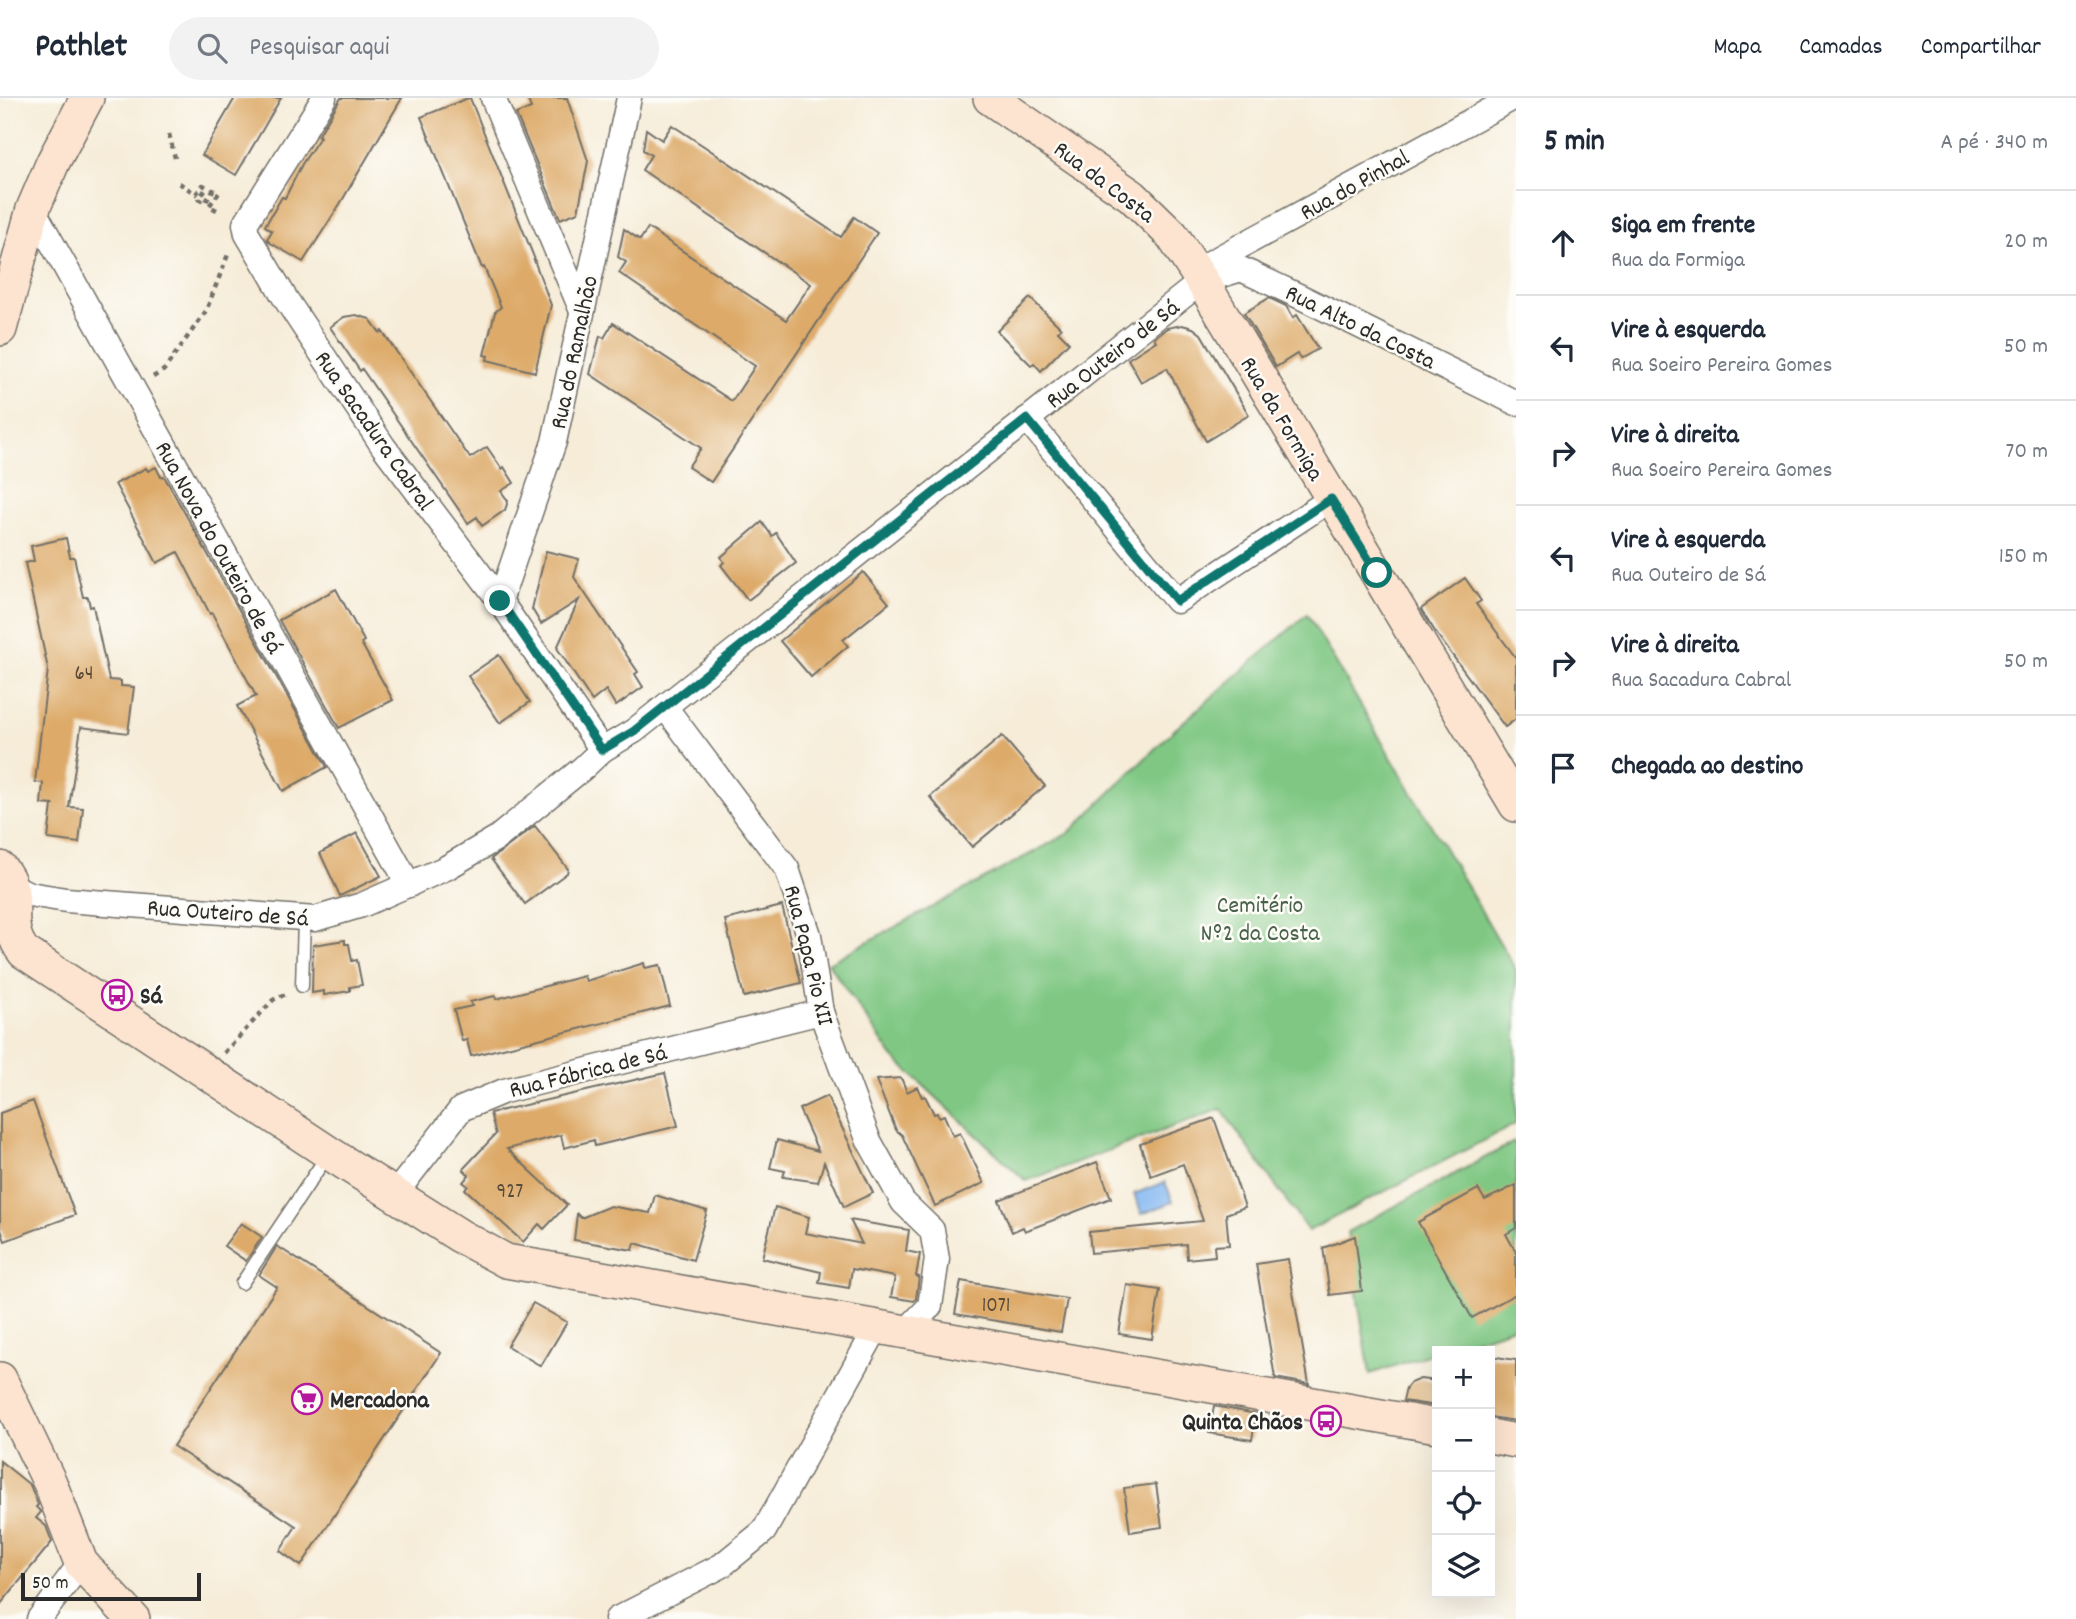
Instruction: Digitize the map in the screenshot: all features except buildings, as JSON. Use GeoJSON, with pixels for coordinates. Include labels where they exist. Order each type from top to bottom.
{"type":"FeatureCollection","features":[{"type":"Feature","properties":{"kind":"main road"},"geometry":{"type":"LineString","coordinates":[[0,329],[33,209],[53,162],[87,98]]}},
{"type":"Feature","properties":{"kind":"main road","name":"Rua da Costa"},"geometry":{"type":"LineString","coordinates":[[990,98],[1132,196],[1172,235],[1199,276]]}},
{"type":"Feature","properties":{"kind":"main road","name":"Rua da Formiga"},"geometry":{"type":"LineString","coordinates":[[1199,276],[1516,805]]}},
{"type":"Feature","properties":{"kind":"main road"},"geometry":{"type":"LineString","coordinates":[[3,872],[13,902],[3,933],[11,932],[17,944],[33,958],[330,1153],[460,1236],[506,1261],[1432,1425]]}},
{"type":"Feature","properties":{"kind":"main road"},"geometry":{"type":"LineString","coordinates":[[0,1379],[50,1483],[81,1563],[133,1619]]}},
{"type":"Feature","properties":{"kind":"main road"},"geometry":{"type":"LineString","coordinates":[[1495,1437],[1516,1441]]}},
{"type":"Feature","properties":{"kind":"street","name":"Rua Sacadura Cabral"},"geometry":{"type":"LineString","coordinates":[[324,98],[246,224],[247,234],[279,288],[383,446],[500,601],[602,750]]}},
{"type":"Feature","properties":{"kind":"street"},"geometry":{"type":"LineString","coordinates":[[493,98],[582,311]]}},
{"type":"Feature","properties":{"kind":"street","name":"Rua do Ramalhão"},"geometry":{"type":"LineString","coordinates":[[500,601],[554,442],[629,98]]}},
{"type":"Feature","properties":{"kind":"street","name":"Rua do Pinhal"},"geometry":{"type":"LineString","coordinates":[[1199,276],[1513,98]]}},
{"type":"Feature","properties":{"kind":"street","name":"Rua Nova do Outeiro de Sá"},"geometry":{"type":"LineString","coordinates":[[33,209],[409,885]]}},
{"type":"Feature","properties":{"kind":"street","name":"Rua Alto da Costa"},"geometry":{"type":"LineString","coordinates":[[1199,276],[1241,270],[1516,402]]}},
{"type":"Feature","properties":{"kind":"street","name":"Rua Outeiro de Sá"},"geometry":{"type":"LineString","coordinates":[[3,872],[29,894],[56,899],[315,919],[362,905],[446,868],[497,838],[602,750],[634,731],[665,707],[1027,419],[1199,276]]}},
{"type":"Feature","properties":{"kind":"street"},"geometry":{"type":"LineString","coordinates":[[1027,419],[1177,601],[1331,499]]}},
{"type":"Feature","properties":{"kind":"street","name":"Rua Papa Pio XII"},"geometry":{"type":"LineString","coordinates":[[617,1619],[721,1566],[764,1531],[891,1330],[930,1306],[937,1259],[932,1230],[903,1202],[868,1139],[821,1012],[809,935],[788,869],[665,707]]}},
{"type":"Feature","properties":{"kind":"street","name":"Rua Fábrica de Sá"},"geometry":{"type":"LineString","coordinates":[[395,1194],[461,1109],[504,1091],[821,1012]]}},
{"type":"Feature","properties":{"kind":"street"},"geometry":{"type":"LineString","coordinates":[[39,1619],[81,1563]]}},
{"type":"Feature","properties":{"kind":"lane"},"geometry":{"type":"LineString","coordinates":[[302,986],[304,919]]}},
{"type":"Feature","properties":{"kind":"lane"},"geometry":{"type":"LineString","coordinates":[[242,1283],[330,1153]]}},
{"type":"Feature","properties":{"kind":"path"},"geometry":{"type":"LineString","coordinates":[[169,134],[175,158]]}},
{"type":"Feature","properties":{"kind":"path"},"geometry":{"type":"LineString","coordinates":[[179,183],[196,194],[203,185],[207,187],[199,199],[205,203],[213,190],[219,193],[209,206],[217,210]]}},
{"type":"Feature","properties":{"kind":"path"},"geometry":{"type":"LineString","coordinates":[[134,391],[164,370],[206,311],[229,251]]}},
{"type":"Feature","properties":{"kind":"path"},"geometry":{"type":"LineString","coordinates":[[226,1086],[234,1074],[216,1062],[272,1000],[302,986]]}},
{"type":"Feature","properties":{"kind":"green space","name":"Cemitério Nº2 da Costa"},"geometry":{"type":"Polygon","coordinates":[[[1307,614],[1516,970],[1516,1124],[1308,1231],[1221,1109],[1026,1181],[893,1057],[828,963],[1069,833],[1173,731],[1307,614]]]}},
{"type":"Feature","properties":{"kind":"green space"},"geometry":{"type":"Polygon","coordinates":[[[1516,1141],[1516,1326],[1455,1346],[1432,1346],[1432,1354],[1370,1374],[1347,1232],[1516,1141]]]}},
{"type":"Feature","properties":{"kind":"water"},"geometry":{"type":"Polygon","coordinates":[[[1165,1182],[1173,1202],[1142,1214],[1134,1194],[1165,1182]]]}},
{"type":"Feature","properties":{"kind":"place","name":"Sá"},"geometry":{"type":"Point","coordinates":[117,995]}},
{"type":"Feature","properties":{"kind":"place","name":"Mercadona"},"geometry":{"type":"Point","coordinates":[307,1399]}},
{"type":"Feature","properties":{"kind":"place","name":"Quinta Chãos"},"geometry":{"type":"Point","coordinates":[1326,1421]}},
{"type":"Feature","properties":{"kind":"route"},"geometry":{"type":"LineString","coordinates":[[500,601],[602,750],[634,731],[1027,419],[1177,601],[1331,499],[1377,573]]}}]}
